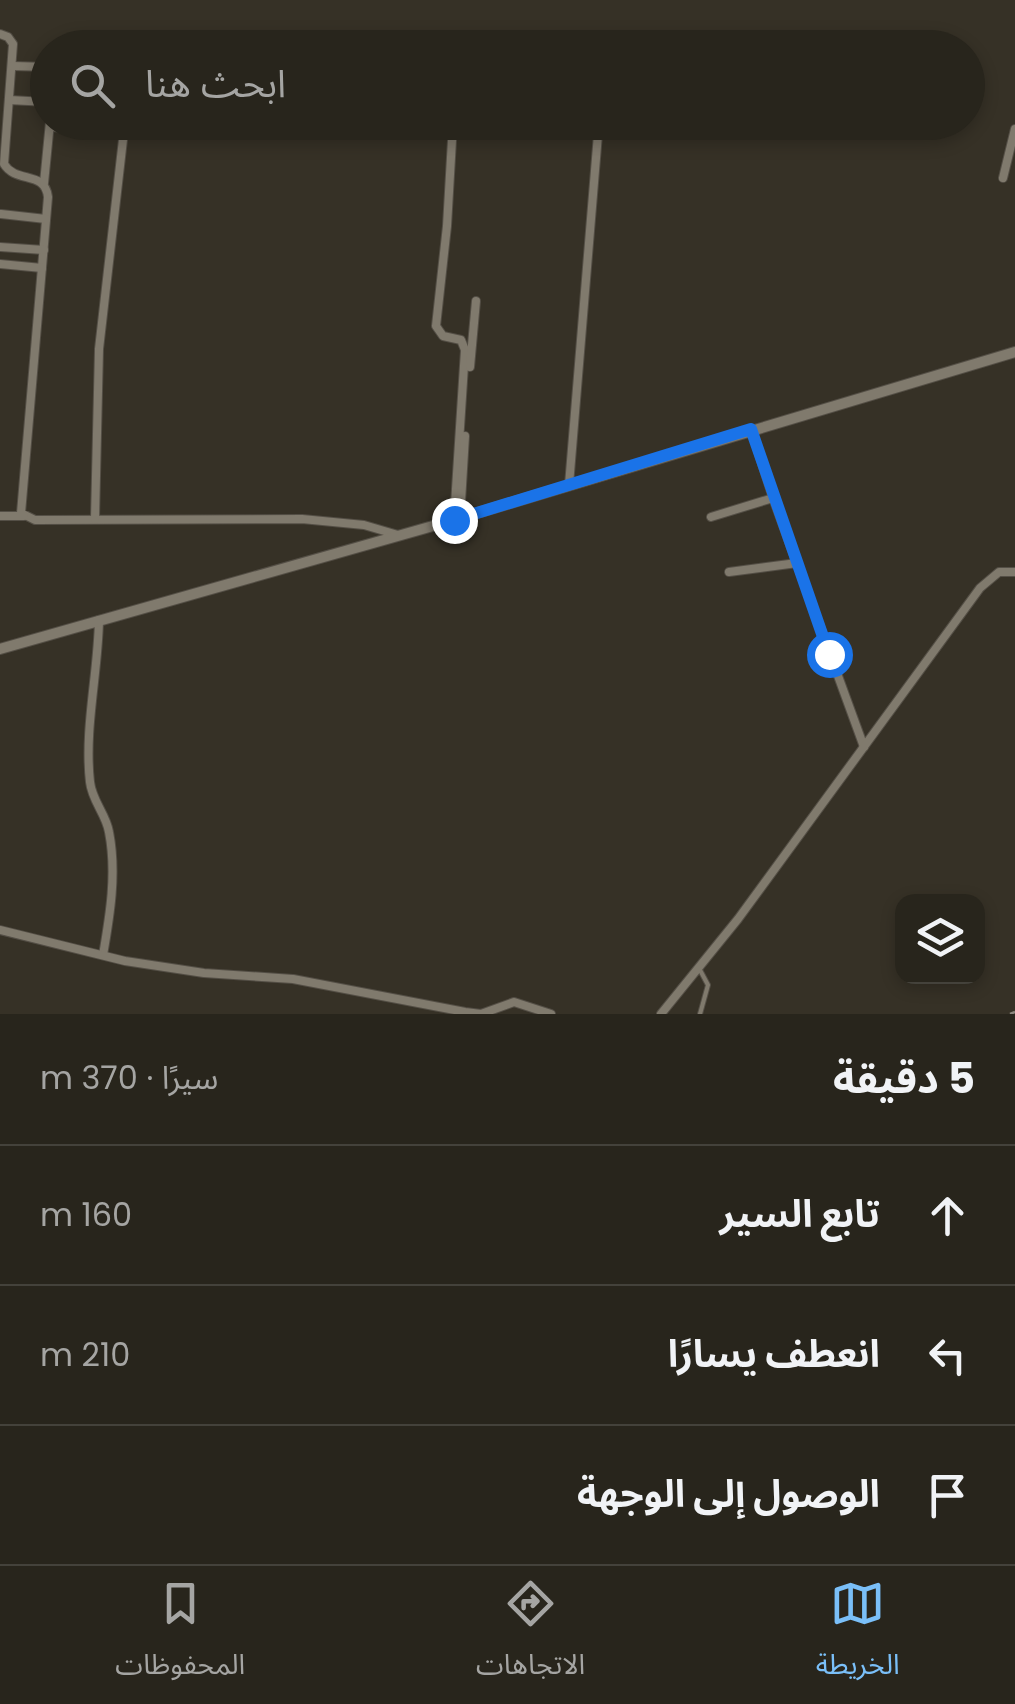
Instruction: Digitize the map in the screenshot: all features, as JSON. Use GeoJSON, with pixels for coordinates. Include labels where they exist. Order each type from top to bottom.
{"type":"FeatureCollection","features":[{"type":"Feature","properties":{"kind":"street"},"geometry":{"type":"LineString","coordinates":[[0,34],[8,36],[13,44],[4,164],[15,176],[44,183]]}},
{"type":"Feature","properties":{"kind":"street"},"geometry":{"type":"LineString","coordinates":[[12,66],[30,66]]}},
{"type":"Feature","properties":{"kind":"street"},"geometry":{"type":"LineString","coordinates":[[9,100],[30,101]]}},
{"type":"Feature","properties":{"kind":"street"},"geometry":{"type":"LineString","coordinates":[[1004,178],[1015,129]]}},
{"type":"Feature","properties":{"kind":"street"},"geometry":{"type":"LineString","coordinates":[[24,516],[20,490],[44,250],[48,140]]}},
{"type":"Feature","properties":{"kind":"street"},"geometry":{"type":"LineString","coordinates":[[95,519],[99,348],[123,140]]}},
{"type":"Feature","properties":{"kind":"street"},"geometry":{"type":"LineString","coordinates":[[452,140],[436,326],[444,336],[461,340],[465,350],[457,519]]}},
{"type":"Feature","properties":{"kind":"street"},"geometry":{"type":"LineString","coordinates":[[569,485],[598,140]]}},
{"type":"Feature","properties":{"kind":"street"},"geometry":{"type":"LineString","coordinates":[[1,214],[46,219]]}},
{"type":"Feature","properties":{"kind":"street"},"geometry":{"type":"LineString","coordinates":[[0,247],[44,250]]}},
{"type":"Feature","properties":{"kind":"street"},"geometry":{"type":"LineString","coordinates":[[0,264],[42,268]]}},
{"type":"Feature","properties":{"kind":"street"},"geometry":{"type":"LineString","coordinates":[[457,519],[476,302]]}},
{"type":"Feature","properties":{"kind":"street"},"geometry":{"type":"LineString","coordinates":[[0,649],[457,519],[1015,352]]}},
{"type":"Feature","properties":{"kind":"street"},"geometry":{"type":"LineString","coordinates":[[751,429],[864,748]]}},
{"type":"Feature","properties":{"kind":"street"},"geometry":{"type":"LineString","coordinates":[[711,517],[773,498]]}},
{"type":"Feature","properties":{"kind":"street"},"geometry":{"type":"LineString","coordinates":[[0,516],[35,520],[302,519],[364,524],[398,535]]}},
{"type":"Feature","properties":{"kind":"street"},"geometry":{"type":"LineString","coordinates":[[729,572],[797,564]]}},
{"type":"Feature","properties":{"kind":"street"},"geometry":{"type":"LineString","coordinates":[[661,1014],[700,970],[980,588],[999,572],[1015,572]]}},
{"type":"Feature","properties":{"kind":"street"},"geometry":{"type":"LineString","coordinates":[[99,620],[90,764],[92,793],[105,819],[110,842],[111,903],[103,955]]}},
{"type":"Feature","properties":{"kind":"street"},"geometry":{"type":"LineString","coordinates":[[0,930],[103,955],[204,973],[293,979],[480,1014],[514,1002],[550,1014]]}},
{"type":"Feature","properties":{"kind":"lane"},"geometry":{"type":"LineString","coordinates":[[700,970],[708,985],[700,1014]]}},
{"type":"Feature","properties":{"kind":"route"},"geometry":{"type":"LineString","coordinates":[[454,520],[751,429],[829,654]]}}]}
